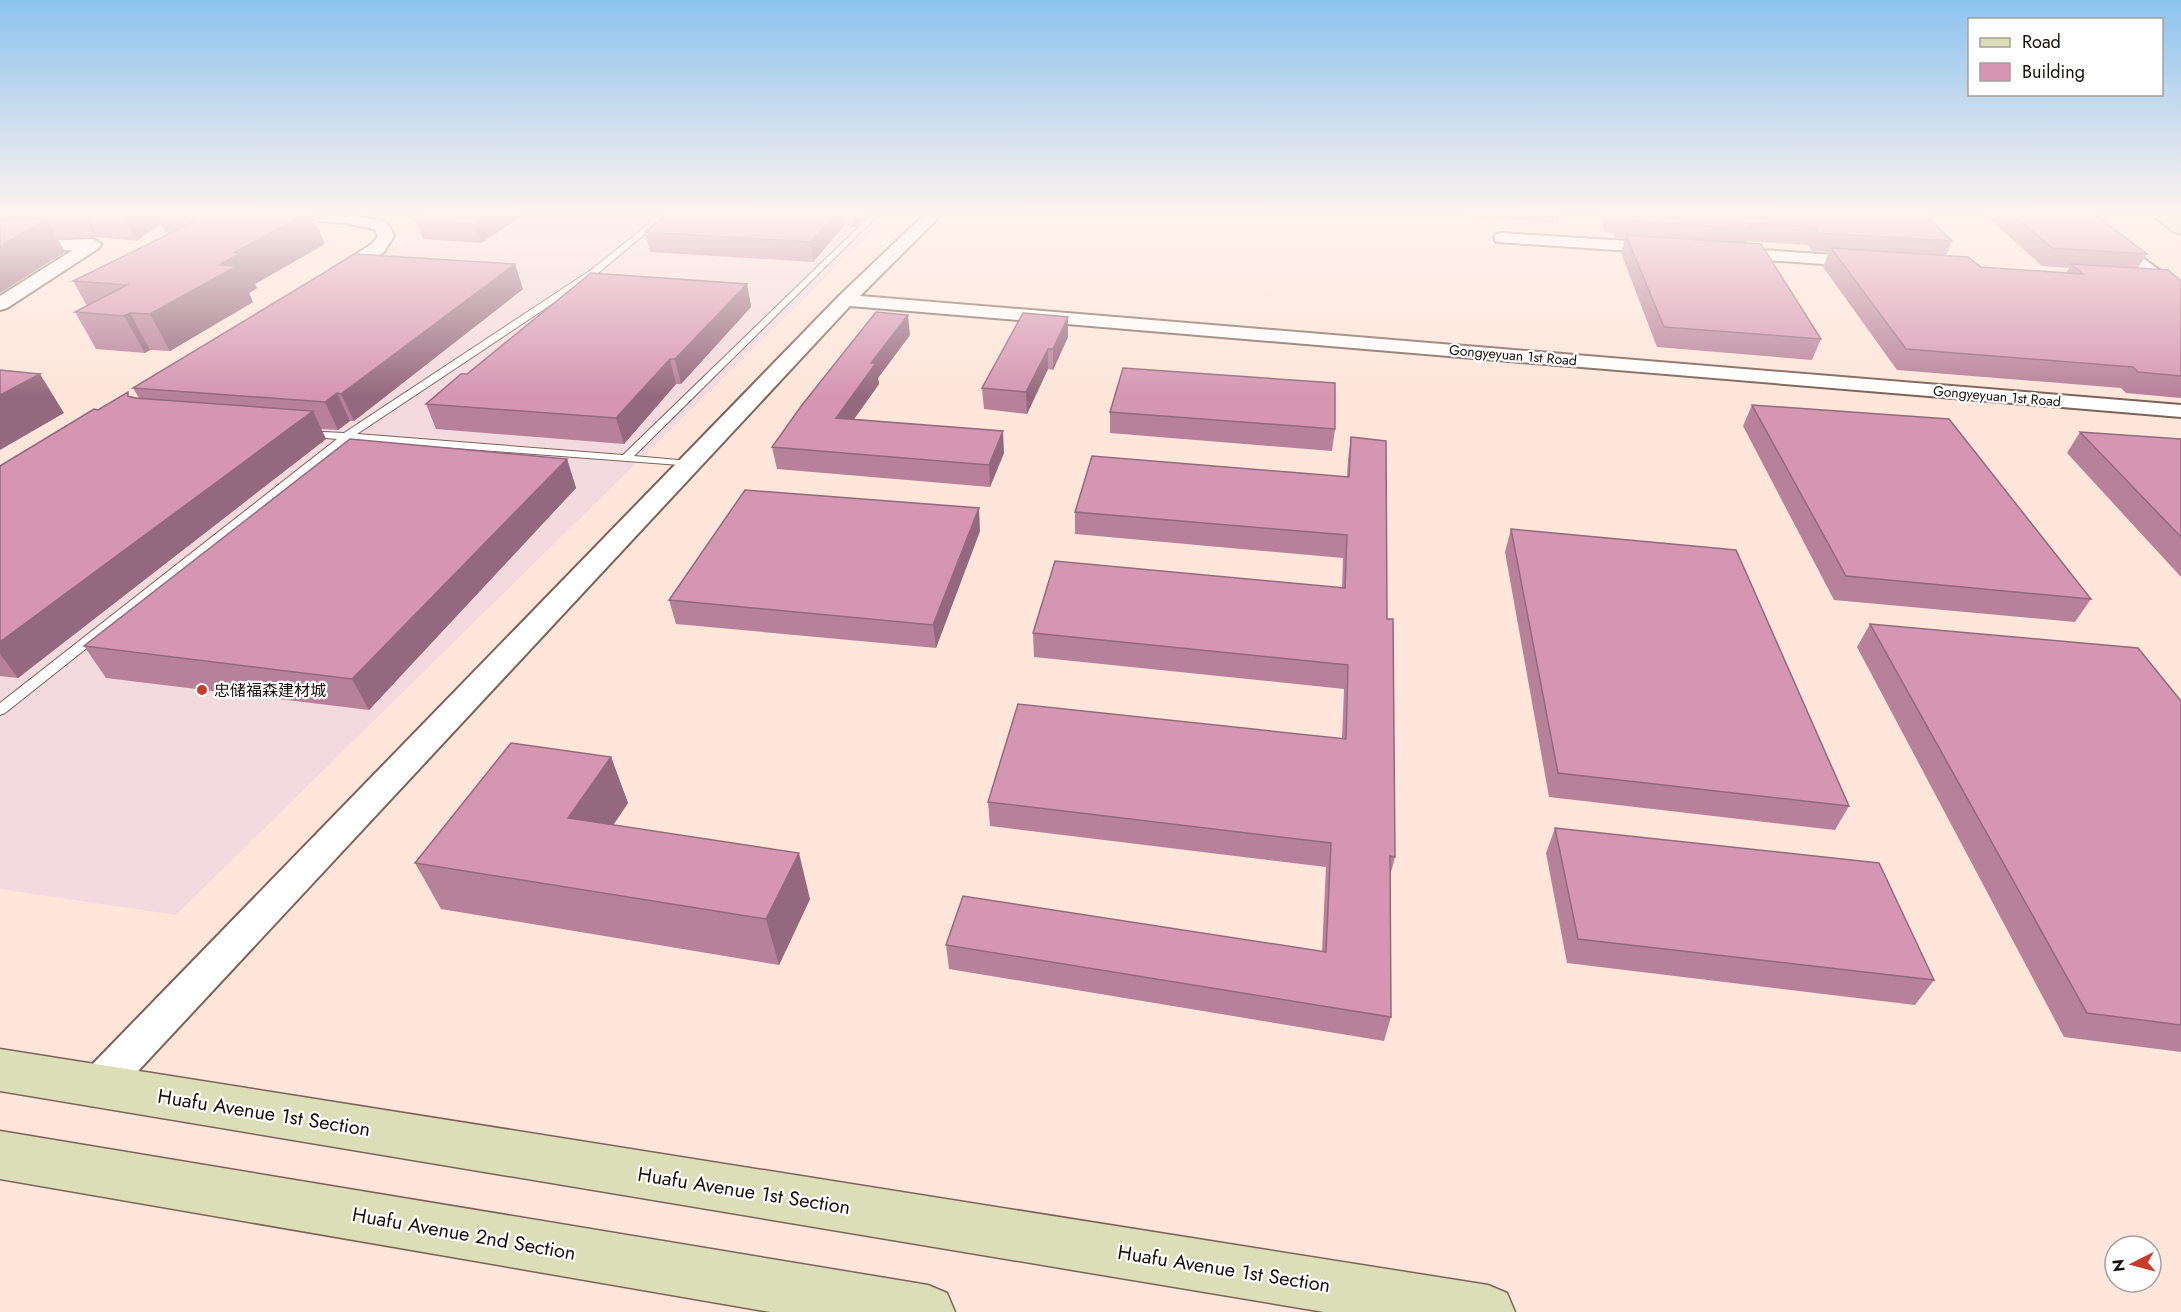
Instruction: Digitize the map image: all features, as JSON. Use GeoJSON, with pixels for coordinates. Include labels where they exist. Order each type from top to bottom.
{"type":"FeatureCollection","features":[{"type":"Feature","properties":{"kind":"main road","name":"Huafu Avenue 1st Section"},"geometry":{"type":"LineString","coordinates":[[0,1070],[1488,1312]]}},
{"type":"Feature","properties":{"kind":"main road","name":"Huafu Avenue 2nd Section"},"geometry":{"type":"LineString","coordinates":[[0,1155],[928,1312]]}},
{"type":"Feature","properties":{"kind":"street"},"geometry":{"type":"LineString","coordinates":[[0,304],[46,274]]}},
{"type":"Feature","properties":{"kind":"street"},"geometry":{"type":"LineString","coordinates":[[317,286],[336,274]]}},
{"type":"Feature","properties":{"kind":"street"},"geometry":{"type":"LineString","coordinates":[[98,1086],[872,274]]}},
{"type":"Feature","properties":{"kind":"street"},"geometry":{"type":"LineString","coordinates":[[2160,274],[2173,283],[2181,295]]}},
{"type":"Feature","properties":{"kind":"street"},"geometry":{"type":"LineString","coordinates":[[2129,280],[2173,283]]}},
{"type":"Feature","properties":{"kind":"street","name":"Gongyeyuan 1st Road"},"geometry":{"type":"LineString","coordinates":[[845,300],[2181,411]]}},
{"type":"Feature","properties":{"kind":"lane"},"geometry":{"type":"LineString","coordinates":[[0,710],[347,436],[591,274]]}},
{"type":"Feature","properties":{"kind":"lane"},"geometry":{"type":"LineString","coordinates":[[625,459],[814,274]]}},
{"type":"Feature","properties":{"kind":"lane"},"geometry":{"type":"LineString","coordinates":[[289,431],[689,464]]}},
{"type":"Feature","properties":{"kind":"shaded area","name":"忠储福森建材城"},"geometry":{"type":"Polygon","coordinates":[[[351,274],[829,274],[176,915],[0,889],[0,491],[351,274]]]}},
{"type":"Feature","properties":{"kind":"building"},"geometry":{"type":"Polygon","coordinates":[[[87,274],[222,274],[150,314],[130,313],[124,316],[75,312],[127,285],[73,281],[87,274]]]}},
{"type":"Feature","properties":{"kind":"building"},"geometry":{"type":"Polygon","coordinates":[[[321,274],[501,274],[341,394],[337,393],[325,402],[133,388],[321,274]]]}},
{"type":"Feature","properties":{"kind":"building"},"geometry":{"type":"Polygon","coordinates":[[[589,274],[747,284],[675,359],[670,359],[616,418],[426,404],[461,374],[467,374],[589,274]]]}},
{"type":"Feature","properties":{"kind":"building"},"geometry":{"type":"Polygon","coordinates":[[[1642,274],[1780,274],[1821,339],[1664,327],[1642,274]]]}},
{"type":"Feature","properties":{"kind":"building"},"geometry":{"type":"Polygon","coordinates":[[[1850,274],[2173,274],[2181,281],[2181,376],[2138,372],[2133,367],[1906,349],[1850,274]]]}},
{"type":"Feature","properties":{"kind":"building"},"geometry":{"type":"Polygon","coordinates":[[[876,312],[908,315],[871,363],[876,363],[836,418],[1003,431],[989,465],[772,447],[802,405],[876,312]]]}},
{"type":"Feature","properties":{"kind":"building"},"geometry":{"type":"Polygon","coordinates":[[[1023,313],[1068,317],[1053,349],[1048,349],[1026,392],[982,388],[1023,313]]]}},
{"type":"Feature","properties":{"kind":"building"},"geometry":{"type":"Polygon","coordinates":[[[1123,368],[1335,383],[1335,429],[1110,412],[1123,368]]]}},
{"type":"Feature","properties":{"kind":"building"},"geometry":{"type":"Polygon","coordinates":[[[0,370],[40,374],[0,395],[0,370]]]}},
{"type":"Feature","properties":{"kind":"building"},"geometry":{"type":"Polygon","coordinates":[[[128,392],[128,396],[134,398],[313,411],[0,642],[0,466],[94,409],[98,410],[128,392]]]}},
{"type":"Feature","properties":{"kind":"building"},"geometry":{"type":"Polygon","coordinates":[[[1752,405],[1949,419],[2091,599],[1846,576],[1752,405]]]}},
{"type":"Feature","properties":{"kind":"building"},"geometry":{"type":"Polygon","coordinates":[[[2080,432],[2181,439],[2181,537],[2080,432]]]}},
{"type":"Feature","properties":{"kind":"building"},"geometry":{"type":"Polygon","coordinates":[[[1351,437],[1386,441],[1387,619],[1393,619],[1395,857],[1390,856],[1391,1017],[946,945],[963,896],[1326,952],[1331,843],[988,802],[1018,704],[1346,739],[1348,665],[1033,633],[1055,561],[1345,588],[1347,535],[1075,512],[1092,456],[1349,477],[1351,437]]]}},
{"type":"Feature","properties":{"kind":"building"},"geometry":{"type":"Polygon","coordinates":[[[350,439],[567,459],[352,679],[84,646],[350,439]]]}},
{"type":"Feature","properties":{"kind":"building"},"geometry":{"type":"Polygon","coordinates":[[[745,490],[979,508],[933,625],[669,600],[745,490]]]}},
{"type":"Feature","properties":{"kind":"building"},"geometry":{"type":"Polygon","coordinates":[[[1511,529],[1736,550],[1849,806],[1558,773],[1511,529]]]}},
{"type":"Feature","properties":{"kind":"building"},"geometry":{"type":"Polygon","coordinates":[[[1870,624],[2138,648],[2181,701],[2181,1025],[2087,1013],[1870,624]]]}},
{"type":"Feature","properties":{"kind":"building"},"geometry":{"type":"Polygon","coordinates":[[[511,743],[611,757],[568,818],[799,853],[766,919],[415,863],[511,743]]]}},
{"type":"Feature","properties":{"kind":"building"},"geometry":{"type":"Polygon","coordinates":[[[1555,828],[1879,863],[1934,980],[1578,939],[1555,828]]]}},
{"type":"Feature","properties":{"kind":"place","name":"忠储福森建材城"},"geometry":{"type":"Point","coordinates":[202,690]}}]}
